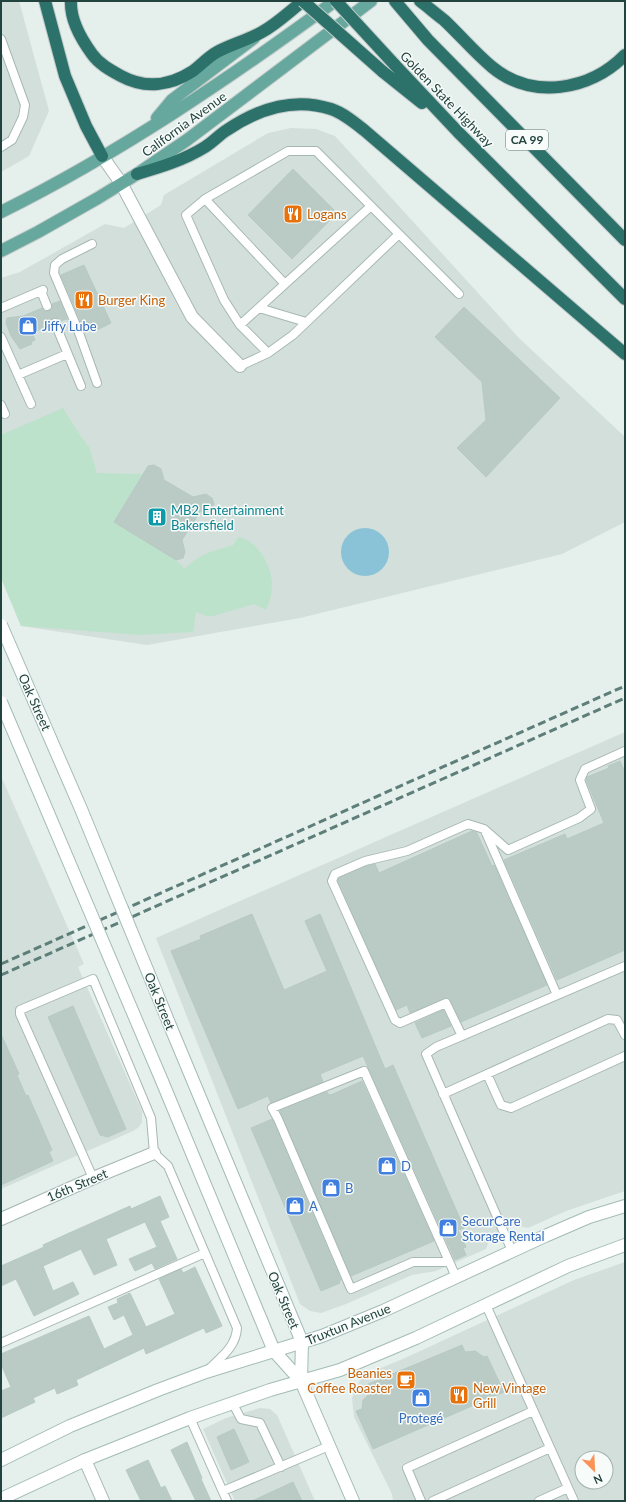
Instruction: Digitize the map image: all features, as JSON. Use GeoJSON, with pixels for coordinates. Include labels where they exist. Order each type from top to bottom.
{"type":"FeatureCollection","features":[{"type":"Feature","properties":{"kind":"highway"},"geometry":{"type":"LineString","coordinates":[[45,1],[64,76],[86,126],[102,156]]}},
{"type":"Feature","properties":{"kind":"highway"},"geometry":{"type":"LineString","coordinates":[[71,1],[72,15],[78,29],[93,56],[99,62],[110,70],[134,82],[160,84],[173,81],[194,70],[215,54],[232,44],[262,32],[303,1],[382,71],[458,132]]}},
{"type":"Feature","properties":{"kind":"highway","name":"Golden State Highway"},"geometry":{"type":"LineString","coordinates":[[335,1],[458,132],[625,299]]}},
{"type":"Feature","properties":{"kind":"highway","name":"CA 99"},"geometry":{"type":"LineString","coordinates":[[395,1],[428,40],[625,240]]}},
{"type":"Feature","properties":{"kind":"highway"},"geometry":{"type":"LineString","coordinates":[[420,1],[444,20],[492,68],[508,78],[526,84],[548,88],[568,87],[585,82],[603,74],[617,64],[625,55]]}},
{"type":"Feature","properties":{"kind":"highway"},"geometry":{"type":"LineString","coordinates":[[137,174],[182,160],[206,147],[227,130],[247,118],[268,109],[291,104],[309,104],[332,110],[364,130],[625,354]]}},
{"type":"Feature","properties":{"kind":"main road","name":"California Avenue"},"geometry":{"type":"LineString","coordinates":[[1,212],[38,193],[149,128],[233,74],[335,1]]}},
{"type":"Feature","properties":{"kind":"main road","name":"California Avenue"},"geometry":{"type":"LineString","coordinates":[[1,251],[67,216],[121,184],[188,140],[370,1]]}},
{"type":"Feature","properties":{"kind":"main road"},"geometry":{"type":"LineString","coordinates":[[149,128],[172,100],[262,32]]}},
{"type":"Feature","properties":{"kind":"main road"},"geometry":{"type":"LineString","coordinates":[[102,156],[121,184],[192,317],[240,366]]}},
{"type":"Feature","properties":{"kind":"main road","name":"Oak Street"},"geometry":{"type":"LineString","coordinates":[[1,625],[104,863],[220,1149],[302,1342],[301,1381]]}},
{"type":"Feature","properties":{"kind":"main road","name":"Oak Street"},"geometry":{"type":"LineString","coordinates":[[1,702],[274,1351],[301,1381],[353,1501]]}},
{"type":"Feature","properties":{"kind":"main road","name":"16th Street"},"geometry":{"type":"LineString","coordinates":[[1,1219],[93,1178],[154,1153]]}},
{"type":"Feature","properties":{"kind":"main road","name":"Truxtun Avenue"},"geometry":{"type":"LineString","coordinates":[[1,1460],[70,1426],[206,1372],[302,1342],[383,1311],[589,1217],[625,1206]]}},
{"type":"Feature","properties":{"kind":"main road"},"geometry":{"type":"LineString","coordinates":[[1,1499],[85,1460],[232,1402],[340,1370],[416,1338],[568,1266],[619,1247],[625,1242]]}},
{"type":"Feature","properties":{"kind":"main road"},"geometry":{"type":"LineString","coordinates":[[85,1460],[103,1501]]}},
{"type":"Feature","properties":{"kind":"lane"},"geometry":{"type":"LineString","coordinates":[[1,39],[25,105],[23,117],[12,140],[1,146]]}},
{"type":"Feature","properties":{"kind":"lane"},"geometry":{"type":"LineString","coordinates":[[268,353],[240,325],[224,300],[186,215],[205,199],[288,151],[316,151],[459,294]]}},
{"type":"Feature","properties":{"kind":"lane"},"geometry":{"type":"LineString","coordinates":[[205,199],[285,284]]}},
{"type":"Feature","properties":{"kind":"lane"},"geometry":{"type":"LineString","coordinates":[[240,325],[371,206]]}},
{"type":"Feature","properties":{"kind":"lane"},"geometry":{"type":"LineString","coordinates":[[240,366],[268,353],[293,335],[398,234]]}},
{"type":"Feature","properties":{"kind":"lane"},"geometry":{"type":"LineString","coordinates":[[92,244],[62,259],[55,265],[54,273],[78,330],[97,383]]}},
{"type":"Feature","properties":{"kind":"lane"},"geometry":{"type":"LineString","coordinates":[[1,308],[42,291],[47,306]]}},
{"type":"Feature","properties":{"kind":"lane"},"geometry":{"type":"LineString","coordinates":[[259,308],[306,322]]}},
{"type":"Feature","properties":{"kind":"lane"},"geometry":{"type":"LineString","coordinates":[[55,323],[81,386]]}},
{"type":"Feature","properties":{"kind":"lane"},"geometry":{"type":"LineString","coordinates":[[1,337],[31,404]]}},
{"type":"Feature","properties":{"kind":"lane"},"geometry":{"type":"LineString","coordinates":[[18,375],[67,354]]}},
{"type":"Feature","properties":{"kind":"lane"},"geometry":{"type":"LineString","coordinates":[[1,405],[5,414]]}},
{"type":"Feature","properties":{"kind":"lane"},"geometry":{"type":"LineString","coordinates":[[462,1036],[446,1003],[400,1023],[395,1020],[332,881],[335,874],[365,861],[407,851],[468,824],[484,829],[508,850],[579,818],[591,809],[580,780],[585,769],[625,751]]}},
{"type":"Feature","properties":{"kind":"lane"},"geometry":{"type":"LineString","coordinates":[[484,829],[557,995]]}},
{"type":"Feature","properties":{"kind":"lane"},"geometry":{"type":"LineString","coordinates":[[512,1251],[442,1094],[426,1054],[436,1047],[625,966]]}},
{"type":"Feature","properties":{"kind":"lane"},"geometry":{"type":"LineString","coordinates":[[93,1178],[20,1014],[20,1010],[93,979],[151,1118],[154,1153],[168,1166],[237,1328],[237,1336],[232,1346],[206,1372]]}},
{"type":"Feature","properties":{"kind":"lane"},"geometry":{"type":"LineString","coordinates":[[442,1094],[608,1019],[617,1020],[625,1035]]}},
{"type":"Feature","properties":{"kind":"lane"},"geometry":{"type":"LineString","coordinates":[[487,1074],[501,1105],[511,1108],[625,1056]]}},
{"type":"Feature","properties":{"kind":"lane"},"geometry":{"type":"LineString","coordinates":[[449,1262],[413,1262],[351,1289],[272,1108],[364,1071],[456,1277]]}},
{"type":"Feature","properties":{"kind":"lane"},"geometry":{"type":"LineString","coordinates":[[1,1343],[205,1253]]}},
{"type":"Feature","properties":{"kind":"lane"},"geometry":{"type":"LineString","coordinates":[[486,1305],[574,1501]]}},
{"type":"Feature","properties":{"kind":"lane"},"geometry":{"type":"LineString","coordinates":[[232,1402],[241,1419],[260,1423],[281,1467]]}},
{"type":"Feature","properties":{"kind":"lane"},"geometry":{"type":"LineString","coordinates":[[421,1501],[407,1468],[533,1411]]}},
{"type":"Feature","properties":{"kind":"lane"},"geometry":{"type":"LineString","coordinates":[[190,1418],[227,1501]]}},
{"type":"Feature","properties":{"kind":"lane"},"geometry":{"type":"LineString","coordinates":[[223,1492],[330,1446]]}},
{"type":"Feature","properties":{"kind":"lane"},"geometry":{"type":"LineString","coordinates":[[433,1501],[550,1448]]}},
{"type":"Feature","properties":{"kind":"lane"},"geometry":{"type":"LineString","coordinates":[[539,1501],[568,1488]]}},
{"type":"Feature","properties":{"kind":"shaded area"},"geometry":{"type":"Polygon","coordinates":[[[1,1],[19,1],[49,111],[29,156],[1,172],[1,1]]]}},
{"type":"Feature","properties":{"kind":"shaded area"},"geometry":{"type":"Polygon","coordinates":[[[291,128],[316,129],[335,136],[519,338],[625,437],[625,522],[562,554],[300,618],[147,645],[21,626],[1,578],[1,278],[20,272],[105,224],[124,228],[161,205],[164,195],[268,133],[291,128]]]}},
{"type":"Feature","properties":{"kind":"shaded area"},"geometry":{"type":"Polygon","coordinates":[[[625,732],[625,1191],[566,1211],[528,1228],[514,1225],[490,1238],[486,1249],[436,1271],[412,1275],[346,1304],[321,1313],[310,1311],[300,1304],[156,938],[625,732]]]}},
{"type":"Feature","properties":{"kind":"shaded area"},"geometry":{"type":"Polygon","coordinates":[[[1,776],[84,964],[78,967],[142,1111],[142,1122],[139,1127],[133,1131],[1,1189],[1,776]]]}},
{"type":"Feature","properties":{"kind":"shaded area"},"geometry":{"type":"Polygon","coordinates":[[[625,1262],[625,1501],[393,1501],[392,1494],[354,1417],[352,1398],[362,1376],[405,1358],[574,1280],[625,1262]]]}},
{"type":"Feature","properties":{"kind":"shaded area"},"geometry":{"type":"Polygon","coordinates":[[[260,1408],[270,1409],[277,1415],[315,1501],[235,1501],[203,1429],[226,1418],[260,1408]]]}},
{"type":"Feature","properties":{"kind":"green space"},"geometry":{"type":"Polygon","coordinates":[[[63,408],[89,447],[97,473],[142,474],[115,522],[176,560],[185,569],[196,559],[202,556],[233,545],[238,537],[252,543],[258,548],[270,570],[272,592],[266,610],[254,604],[213,616],[207,616],[196,612],[193,632],[140,635],[21,626],[1,578],[1,435],[63,408]]]}},
{"type":"Feature","properties":{"kind":"water"},"geometry":{"type":"Polygon","coordinates":[[[360,528],[370,528],[382,535],[389,547],[389,557],[382,569],[370,576],[360,576],[352,572],[345,565],[341,557],[341,547],[345,539],[352,532],[360,528]]]}},
{"type":"Feature","properties":{"kind":"building","name":"Logans"},"geometry":{"type":"Polygon","coordinates":[[[293,169],[337,213],[292,259],[248,215],[293,169]]]}},
{"type":"Feature","properties":{"kind":"building","name":"Burger King"},"geometry":{"type":"Polygon","coordinates":[[[84,265],[111,323],[93,332],[90,324],[83,327],[61,275],[84,265]]]}},
{"type":"Feature","properties":{"kind":"building","name":"Jiffy Lube"},"geometry":{"type":"Polygon","coordinates":[[[60,301],[67,319],[60,321],[53,318],[50,325],[32,333],[35,340],[31,342],[32,344],[20,349],[11,336],[6,323],[7,318],[23,316],[42,308],[44,311],[49,311],[52,309],[52,304],[60,301]]]}},
{"type":"Feature","properties":{"kind":"building"},"geometry":{"type":"Polygon","coordinates":[[[464,307],[560,398],[486,477],[457,448],[486,420],[482,382],[435,337],[464,307]]]}},
{"type":"Feature","properties":{"kind":"building","name":"MB2 Entertainment Bakersfield"},"geometry":{"type":"Polygon","coordinates":[[[154,465],[161,469],[164,480],[193,497],[206,494],[212,498],[214,504],[210,511],[200,512],[182,540],[185,552],[183,558],[176,560],[114,522],[148,466],[154,465]]]}},
{"type":"Feature","properties":{"kind":"building"},"geometry":{"type":"Polygon","coordinates":[[[620,761],[625,772],[625,950],[557,980],[504,860],[565,834],[567,839],[604,823],[586,780],[587,777],[609,768],[608,766],[620,761]]]}},
{"type":"Feature","properties":{"kind":"building"},"geometry":{"type":"Polygon","coordinates":[[[472,831],[477,833],[492,866],[494,865],[547,985],[461,1022],[451,1001],[447,998],[410,1013],[407,1005],[396,1010],[338,881],[339,878],[375,864],[379,873],[472,831]]]}},
{"type":"Feature","properties":{"kind":"building"},"geometry":{"type":"Polygon","coordinates":[[[252,914],[284,990],[327,971],[305,921],[320,914],[385,1069],[393,1065],[464,1228],[458,1230],[466,1247],[463,1248],[466,1255],[455,1260],[363,1056],[320,1074],[323,1082],[271,1103],[268,1096],[238,1109],[171,951],[201,939],[200,936],[252,914]]]}},
{"type":"Feature","properties":{"kind":"building"},"geometry":{"type":"Polygon","coordinates":[[[73,1006],[126,1129],[108,1137],[100,1135],[48,1017],[73,1006]]]}},
{"type":"Feature","properties":{"kind":"building"},"geometry":{"type":"Polygon","coordinates":[[[443,1010],[451,1026],[422,1038],[415,1023],[443,1010]]]}},
{"type":"Feature","properties":{"kind":"building"},"geometry":{"type":"Polygon","coordinates":[[[1,1034],[19,1074],[17,1075],[26,1096],[28,1095],[52,1150],[49,1152],[53,1161],[1,1185],[1,1034]]]}},
{"type":"Feature","properties":{"kind":"building"},"geometry":{"type":"Polygon","coordinates":[[[362,1081],[434,1241],[351,1276],[280,1111],[327,1092],[329,1095],[333,1094],[362,1081]]]}},
{"type":"Feature","properties":{"kind":"building","name":"A"},"geometry":{"type":"Polygon","coordinates":[[[272,1119],[341,1280],[339,1281],[340,1283],[321,1291],[251,1128],[272,1119]]]}},
{"type":"Feature","properties":{"kind":"building"},"geometry":{"type":"Polygon","coordinates":[[[160,1196],[169,1217],[160,1221],[177,1259],[155,1269],[152,1263],[135,1271],[129,1259],[157,1247],[145,1222],[106,1239],[117,1265],[94,1275],[81,1249],[43,1266],[53,1291],[73,1282],[79,1294],[34,1316],[16,1279],[1,1286],[1,1266],[44,1247],[43,1245],[130,1206],[131,1209],[160,1196]]]}},
{"type":"Feature","properties":{"kind":"building"},"geometry":{"type":"Polygon","coordinates":[[[195,1267],[222,1326],[206,1333],[204,1328],[146,1354],[144,1348],[76,1380],[78,1385],[57,1394],[55,1388],[33,1398],[35,1402],[1,1418],[1,1391],[11,1387],[1,1364],[1,1354],[89,1316],[104,1349],[133,1335],[124,1315],[114,1320],[108,1307],[118,1303],[117,1299],[130,1293],[146,1327],[175,1314],[159,1279],[181,1269],[183,1273],[195,1267]]]}},
{"type":"Feature","properties":{"kind":"building"},"geometry":{"type":"Polygon","coordinates":[[[462,1345],[465,1352],[475,1351],[484,1357],[487,1356],[504,1392],[373,1449],[356,1411],[362,1409],[363,1400],[370,1393],[366,1385],[462,1345]]]}},
{"type":"Feature","properties":{"kind":"building"},"geometry":{"type":"Polygon","coordinates":[[[234,1429],[249,1462],[231,1470],[217,1437],[234,1429]]]}},
{"type":"Feature","properties":{"kind":"building"},"geometry":{"type":"Polygon","coordinates":[[[187,1442],[211,1501],[196,1501],[171,1450],[187,1442]]]}},
{"type":"Feature","properties":{"kind":"building"},"geometry":{"type":"Polygon","coordinates":[[[148,1460],[161,1488],[165,1486],[172,1501],[141,1501],[126,1470],[148,1460]]]}},
{"type":"Feature","properties":{"kind":"building"},"geometry":{"type":"Polygon","coordinates":[[[293,1482],[302,1501],[252,1501],[293,1482]]]}},
{"type":"Feature","properties":{"kind":"railway"},"geometry":{"type":"LineString","coordinates":[[1,964],[625,686]]}},
{"type":"Feature","properties":{"kind":"railway"},"geometry":{"type":"LineString","coordinates":[[1,975],[625,698]]}},
{"type":"Feature","properties":{"kind":"place","name":"Logans"},"geometry":{"type":"Point","coordinates":[293,214]}},
{"type":"Feature","properties":{"kind":"place","name":"Burger King"},"geometry":{"type":"Point","coordinates":[84,300]}},
{"type":"Feature","properties":{"kind":"place","name":"Jiffy Lube"},"geometry":{"type":"Point","coordinates":[28,326]}},
{"type":"Feature","properties":{"kind":"place","name":"MB2 Entertainment Bakersfield"},"geometry":{"type":"Point","coordinates":[157,517]}},
{"type":"Feature","properties":{"kind":"place","name":"D"},"geometry":{"type":"Point","coordinates":[387,1166]}},
{"type":"Feature","properties":{"kind":"place","name":"B"},"geometry":{"type":"Point","coordinates":[331,1188]}},
{"type":"Feature","properties":{"kind":"place","name":"A"},"geometry":{"type":"Point","coordinates":[295,1206]}},
{"type":"Feature","properties":{"kind":"place","name":"SecurCare Storage Rental"},"geometry":{"type":"Point","coordinates":[448,1228]}},
{"type":"Feature","properties":{"kind":"place","name":"Beanies Coffee Roaster"},"geometry":{"type":"Point","coordinates":[406,1380]}},
{"type":"Feature","properties":{"kind":"place","name":"New Vintage Grill"},"geometry":{"type":"Point","coordinates":[459,1395]}},
{"type":"Feature","properties":{"kind":"place","name":"Protegé"},"geometry":{"type":"Point","coordinates":[421,1398]}}]}
